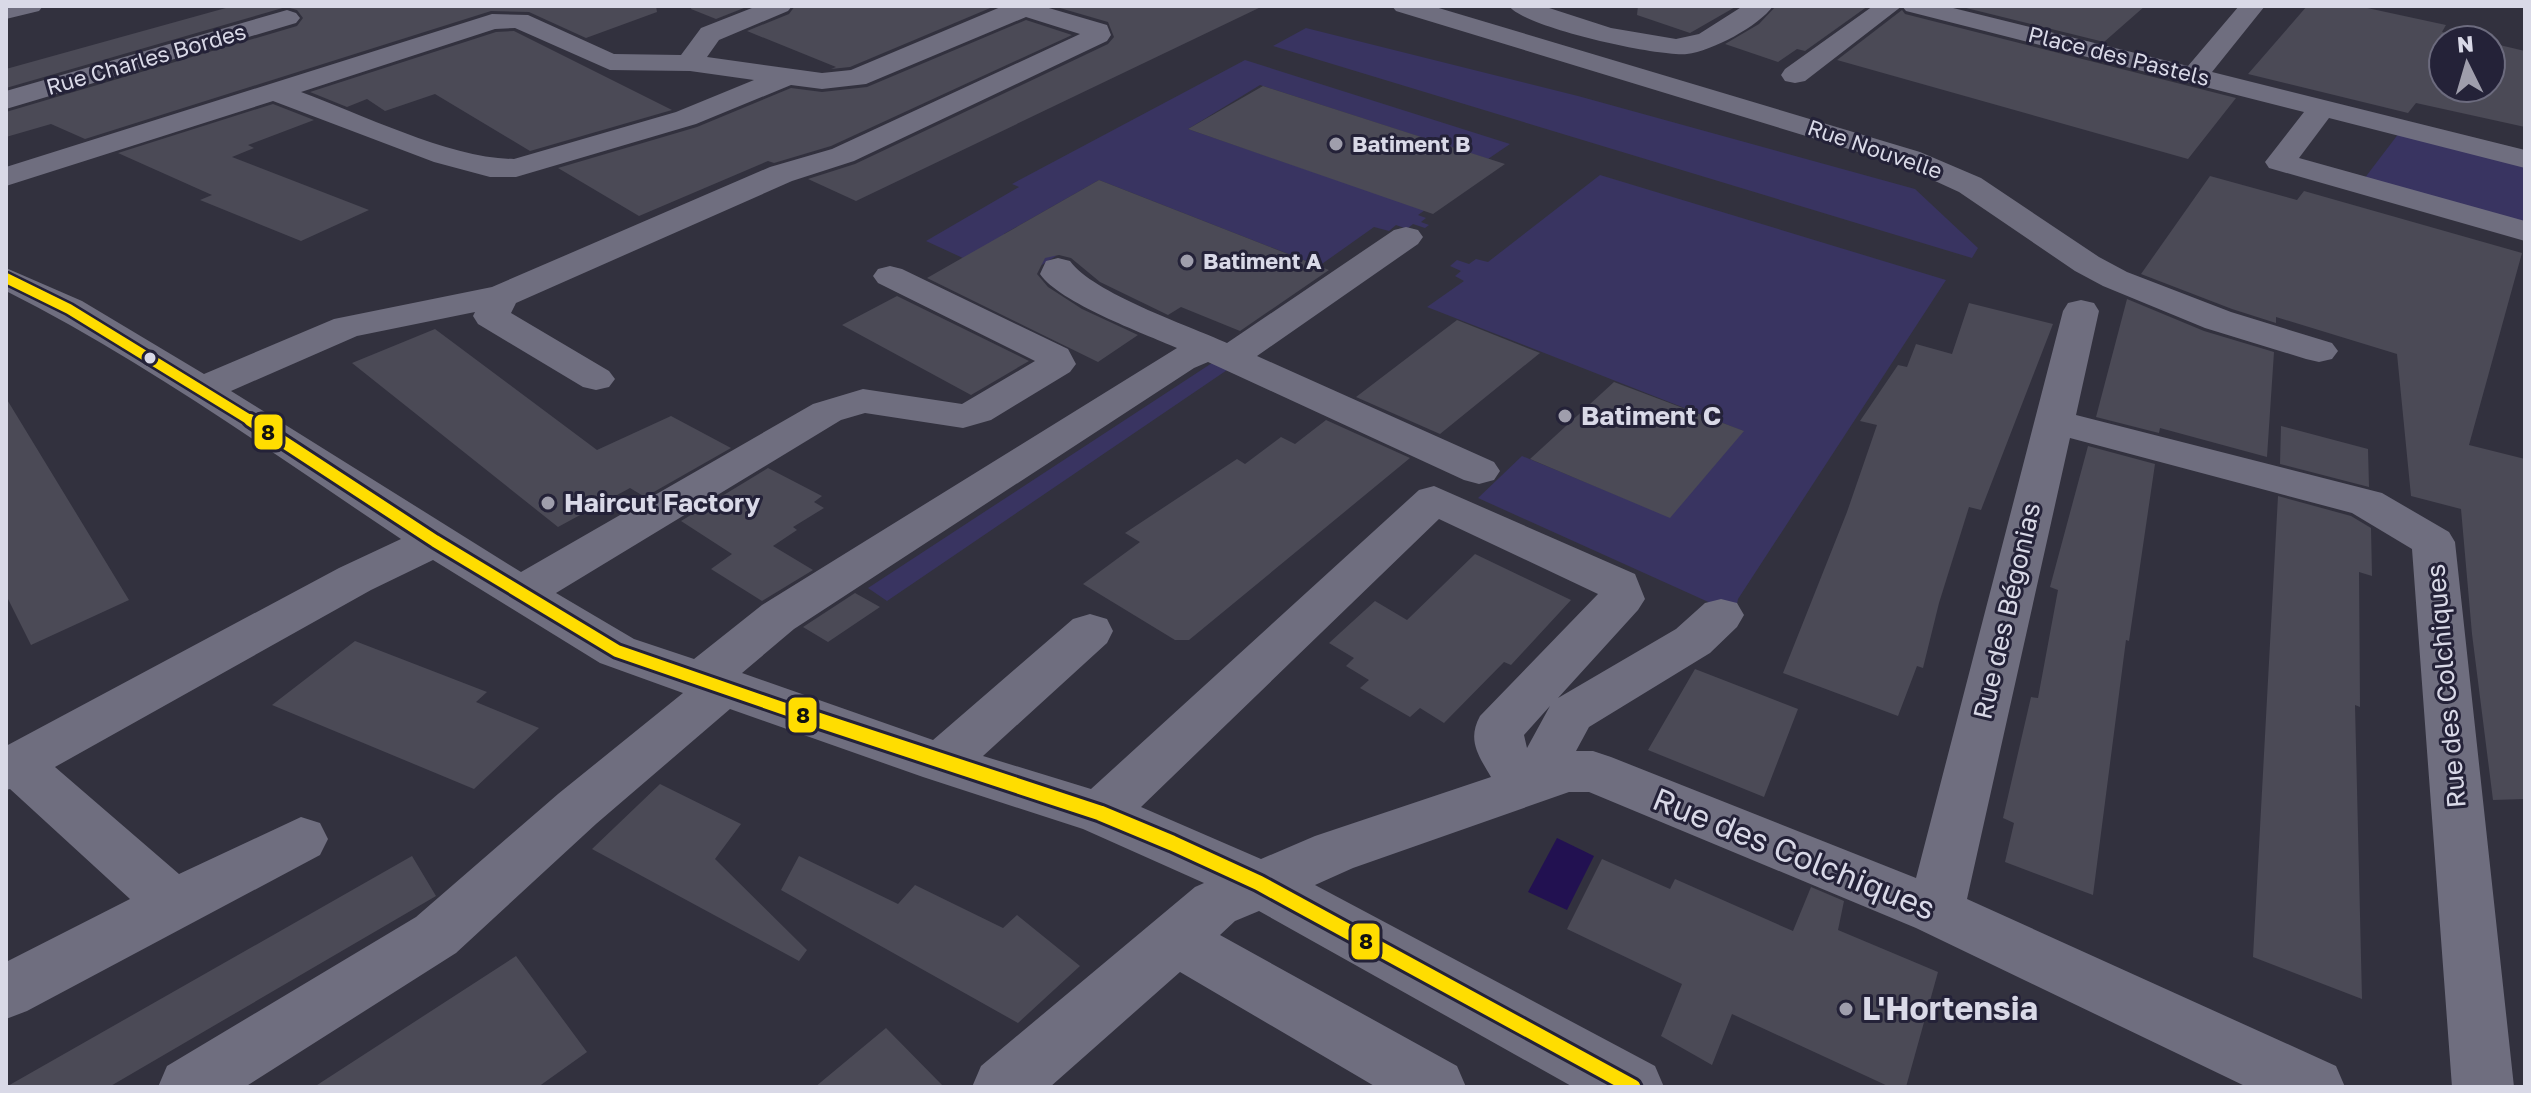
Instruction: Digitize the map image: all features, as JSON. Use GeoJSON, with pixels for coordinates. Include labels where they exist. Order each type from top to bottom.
{"type":"FeatureCollection","features":[{"type":"Feature","properties":{"kind":"street"},"geometry":{"type":"LineString","coordinates":[[6,11],[30,6]]}},
{"type":"Feature","properties":{"kind":"street"},"geometry":{"type":"LineString","coordinates":[[690,63],[710,34],[779,6]]}},
{"type":"Feature","properties":{"kind":"street","name":"Rue Nouvelle"},"geometry":{"type":"LineString","coordinates":[[1405,6],[1909,158],[1970,185],[2087,264],[2115,279],[2205,315],[2319,351]]}},
{"type":"Feature","properties":{"kind":"street"},"geometry":{"type":"LineString","coordinates":[[1522,6],[1645,45],[1678,48],[1701,43],[1760,6]]}},
{"type":"Feature","properties":{"kind":"street"},"geometry":{"type":"LineString","coordinates":[[1795,75],[1889,6]]}},
{"type":"Feature","properties":{"kind":"street","name":"Place des Pastels"},"geometry":{"type":"LineString","coordinates":[[1915,6],[2525,159]]}},
{"type":"Feature","properties":{"kind":"street"},"geometry":{"type":"LineString","coordinates":[[2195,75],[2252,6]]}},
{"type":"Feature","properties":{"kind":"street"},"geometry":{"type":"LineString","coordinates":[[6,177],[492,22],[519,20],[610,62],[690,63],[822,81],[856,78],[1019,7],[1098,31],[1098,35],[843,155],[781,174],[502,296],[347,327],[202,389]]}},
{"type":"Feature","properties":{"kind":"street","name":"Rue Charles Bordes"},"geometry":{"type":"LineString","coordinates":[[6,100],[287,18]]}},
{"type":"Feature","properties":{"kind":"street"},"geometry":{"type":"LineString","coordinates":[[275,92],[445,156],[490,168],[516,168],[686,118],[786,77]]}},
{"type":"Feature","properties":{"kind":"street"},"geometry":{"type":"LineString","coordinates":[[2323,107],[2280,162],[2525,231]]}},
{"type":"Feature","properties":{"kind":"street"},"geometry":{"type":"LineString","coordinates":[[189,1087],[436,935],[714,682],[790,626],[1192,366],[1219,354],[1406,237]]}},
{"type":"Feature","properties":{"kind":"street"},"geometry":{"type":"LineString","coordinates":[[1058,268],[1057,274],[1094,297],[1479,471]]}},
{"type":"Feature","properties":{"kind":"street"},"geometry":{"type":"LineString","coordinates":[[523,592],[827,412],[863,401],[963,416],[977,412],[1057,364],[1055,357],[890,276]]}},
{"type":"Feature","properties":{"kind":"street"},"geometry":{"type":"LineString","coordinates":[[6,278],[69,309],[202,389],[435,541],[617,651],[941,763],[1100,813],[1259,883],[1633,1087]]}},
{"type":"Feature","properties":{"kind":"street"},"geometry":{"type":"LineString","coordinates":[[502,296],[491,316],[596,379]]}},
{"type":"Feature","properties":{"kind":"street","name":"Rue des Bégonias"},"geometry":{"type":"LineString","coordinates":[[1936,911],[2081,311]]}},
{"type":"Feature","properties":{"kind":"street","name":"Rue des Colchiques"},"geometry":{"type":"LineString","coordinates":[[2052,421],[2367,503],[2433,542],[2483,1087]]}},
{"type":"Feature","properties":{"kind":"street"},"geometry":{"type":"LineString","coordinates":[[1100,813],[1434,500],[1619,585],[1622,599],[1498,730],[1500,748],[1523,787],[1545,762],[1571,714],[1693,641],[1721,615]]}},
{"type":"Feature","properties":{"kind":"street"},"geometry":{"type":"LineString","coordinates":[[174,904],[11,767],[355,579],[435,541]]}},
{"type":"Feature","properties":{"kind":"street"},"geometry":{"type":"LineString","coordinates":[[941,763],[1090,631]]}},
{"type":"Feature","properties":{"kind":"street","name":"Rue des Colchiques"},"geometry":{"type":"LineString","coordinates":[[1003,1087],[1215,904],[1334,852],[1568,772],[1593,771],[1936,911],[2314,1087]]}},
{"type":"Feature","properties":{"kind":"street"},"geometry":{"type":"LineString","coordinates":[[6,992],[301,839]]}},
{"type":"Feature","properties":{"kind":"street"},"geometry":{"type":"LineString","coordinates":[[1176,940],[1435,1087]]}},
{"type":"Feature","properties":{"kind":"shaded area"},"geometry":{"type":"Polygon","coordinates":[[[1306,28],[1578,96],[1915,189],[1978,248],[1972,258],[1273,46],[1306,28]]]}},
{"type":"Feature","properties":{"kind":"shaded area"},"geometry":{"type":"Polygon","coordinates":[[[1245,60],[1510,144],[1488,159],[1260,85],[1188,129],[1425,210],[1418,215],[1426,218],[1421,222],[1429,225],[1425,228],[1413,224],[1407,229],[1396,225],[1389,231],[1374,227],[1319,266],[1099,180],[1004,234],[1056,256],[1015,282],[926,241],[1019,187],[1012,184],[1245,60]]]}},
{"type":"Feature","properties":{"kind":"shaded area"},"geometry":{"type":"Polygon","coordinates":[[[2399,133],[2525,165],[2525,223],[2364,179],[2399,133]]]}},
{"type":"Feature","properties":{"kind":"shaded area"},"geometry":{"type":"Polygon","coordinates":[[[1600,175],[1946,280],[1738,599],[1735,614],[1478,498],[1522,456],[1670,517],[1743,431],[1427,307],[1464,281],[1455,276],[1461,271],[1450,266],[1457,260],[1469,264],[1476,259],[1488,262],[1600,175]]]}},
{"type":"Feature","properties":{"kind":"shaded area"},"geometry":{"type":"Polygon","coordinates":[[[1212,363],[1230,368],[887,601],[868,588],[1212,363]]]}},
{"type":"Feature","properties":{"kind":"shaded area"},"geometry":{"type":"Polygon","coordinates":[[[1557,838],[1594,856],[1567,910],[1528,892],[1557,838]]]}},
{"type":"Feature","properties":{"kind":"building"},"geometry":{"type":"Polygon","coordinates":[[[233,6],[656,6],[657,12],[586,38],[529,12],[491,11],[85,139],[51,124],[6,137],[6,112],[297,26],[303,18],[297,10],[286,7],[6,88],[6,69],[233,6]]]}},
{"type":"Feature","properties":{"kind":"building"},"geometry":{"type":"Polygon","coordinates":[[[692,6],[749,6],[716,19],[691,9],[692,6]]]}},
{"type":"Feature","properties":{"kind":"building"},"geometry":{"type":"Polygon","coordinates":[[[795,6],[995,6],[850,67],[831,69],[836,67],[747,31],[789,14],[795,6]]]}},
{"type":"Feature","properties":{"kind":"building"},"geometry":{"type":"Polygon","coordinates":[[[1053,6],[1263,6],[856,201],[808,179],[855,164],[1108,44],[1114,37],[1108,22],[1053,6]]]}},
{"type":"Feature","properties":{"kind":"building"},"geometry":{"type":"Polygon","coordinates":[[[1638,6],[1737,6],[1690,33],[1637,15],[1638,6]]]}},
{"type":"Feature","properties":{"kind":"building"},"geometry":{"type":"Polygon","coordinates":[[[1776,6],[1868,6],[1805,51],[1797,49],[1778,62],[1725,44],[1759,24],[1776,6]]]}},
{"type":"Feature","properties":{"kind":"building"},"geometry":{"type":"Polygon","coordinates":[[[1958,6],[2145,6],[2104,42],[1958,6]]]}},
{"type":"Feature","properties":{"kind":"building"},"geometry":{"type":"Polygon","coordinates":[[[2307,6],[2358,6],[2441,24],[2427,24],[2427,104],[2507,104],[2507,47],[2525,51],[2525,127],[2416,103],[2408,113],[2248,74],[2307,6]]]}},
{"type":"Feature","properties":{"kind":"building"},"geometry":{"type":"Polygon","coordinates":[[[1902,10],[1905,14],[2236,98],[2188,159],[1837,60],[1902,10]]]}},
{"type":"Feature","properties":{"kind":"building"},"geometry":{"type":"Polygon","coordinates":[[[1026,20],[1072,35],[831,146],[774,163],[768,161],[639,216],[558,168],[697,127],[791,88],[822,92],[867,87],[1026,20]]]}},
{"type":"Feature","properties":{"kind":"building"},"geometry":{"type":"Polygon","coordinates":[[[514,31],[672,110],[530,151],[435,94],[385,111],[367,99],[347,107],[310,92],[496,32],[514,31]]]}},
{"type":"Feature","properties":{"kind":"building","name":"Batiment B"},"geometry":{"type":"Polygon","coordinates":[[[1263,86],[1505,164],[1433,214],[1188,129],[1263,86]]]}},
{"type":"Feature","properties":{"kind":"building"},"geometry":{"type":"Polygon","coordinates":[[[273,104],[314,120],[248,145],[254,148],[232,157],[369,210],[301,241],[200,200],[212,195],[118,153],[273,104]]]}},
{"type":"Feature","properties":{"kind":"building"},"geometry":{"type":"Polygon","coordinates":[[[2210,176],[2297,200],[2304,191],[2522,253],[2469,445],[2525,459],[2525,799],[2493,800],[2472,634],[2461,509],[2411,496],[2397,354],[2276,317],[2276,323],[2141,274],[2210,176]]]}},
{"type":"Feature","properties":{"kind":"building","name":"Batiment A"},"geometry":{"type":"Polygon","coordinates":[[[1099,180],[1329,270],[1240,331],[1181,307],[1168,315],[1100,282],[1071,258],[1059,255],[1045,258],[1037,274],[1048,287],[1082,309],[1138,335],[1098,362],[927,278],[1099,180]]]}},
{"type":"Feature","properties":{"kind":"building"},"geometry":{"type":"Polygon","coordinates":[[[897,296],[1029,361],[971,395],[842,325],[897,296]]]}},
{"type":"Feature","properties":{"kind":"building"},"geometry":{"type":"Polygon","coordinates":[[[2127,299],[2204,331],[2274,352],[2267,457],[2160,428],[2159,433],[2096,417],[2127,299]]]}},
{"type":"Feature","properties":{"kind":"building"},"geometry":{"type":"Polygon","coordinates":[[[1969,303],[2053,324],[1981,510],[1969,507],[1939,603],[1923,668],[1917,666],[1898,716],[1783,673],[1847,512],[1877,425],[1860,421],[1898,365],[1907,367],[1916,344],[1952,354],[1969,303]]]}},
{"type":"Feature","properties":{"kind":"building"},"geometry":{"type":"Polygon","coordinates":[[[1457,320],[1540,353],[1440,434],[1356,397],[1457,320]]]}},
{"type":"Feature","properties":{"kind":"building"},"geometry":{"type":"Polygon","coordinates":[[[435,329],[597,450],[671,416],[731,448],[645,497],[630,488],[558,527],[352,363],[435,329]]]}},
{"type":"Feature","properties":{"kind":"building"},"geometry":{"type":"Polygon","coordinates":[[[1614,382],[1744,431],[1670,518],[1530,459],[1614,382]]]}},
{"type":"Feature","properties":{"kind":"building"},"geometry":{"type":"Polygon","coordinates":[[[6,398],[129,600],[31,645],[6,595],[6,398]]]}},
{"type":"Feature","properties":{"kind":"building"},"geometry":{"type":"Polygon","coordinates":[[[1326,420],[1410,458],[1189,640],[1175,640],[1083,584],[1140,542],[1125,533],[1237,459],[1245,464],[1281,437],[1295,444],[1326,420]]]}},
{"type":"Feature","properties":{"kind":"building"},"geometry":{"type":"Polygon","coordinates":[[[2281,426],[2368,449],[2369,487],[2280,464],[2281,426]]]}},
{"type":"Feature","properties":{"kind":"building"},"geometry":{"type":"Polygon","coordinates":[[[2088,446],[2155,464],[2129,641],[2126,640],[2093,895],[2005,862],[2014,823],[2003,818],[2031,697],[2038,698],[2058,590],[2050,587],[2088,446]]]}},
{"type":"Feature","properties":{"kind":"building"},"geometry":{"type":"Polygon","coordinates":[[[768,468],[822,496],[814,502],[824,508],[793,527],[797,530],[773,546],[813,570],[762,601],[711,569],[732,554],[681,521],[768,468]]]}},
{"type":"Feature","properties":{"kind":"building"},"geometry":{"type":"Polygon","coordinates":[[[2278,496],[2351,516],[2371,528],[2372,576],[2359,572],[2360,707],[2355,705],[2362,999],[2253,957],[2278,496]]]}},
{"type":"Feature","properties":{"kind":"building"},"geometry":{"type":"Polygon","coordinates":[[[1475,554],[1571,600],[1511,665],[1504,662],[1444,723],[1420,708],[1410,717],[1360,688],[1369,680],[1346,666],[1354,658],[1329,643],[1375,601],[1407,620],[1475,554]]]}},
{"type":"Feature","properties":{"kind":"building"},"geometry":{"type":"Polygon","coordinates":[[[855,593],[880,607],[828,642],[803,627],[855,593]]]}},
{"type":"Feature","properties":{"kind":"building"},"geometry":{"type":"Polygon","coordinates":[[[355,641],[487,692],[476,702],[539,728],[474,789],[272,705],[355,641]]]}},
{"type":"Feature","properties":{"kind":"building"},"geometry":{"type":"Polygon","coordinates":[[[1695,669],[1798,709],[1764,797],[1648,750],[1695,669]]]}},
{"type":"Feature","properties":{"kind":"building"},"geometry":{"type":"Polygon","coordinates":[[[660,784],[741,824],[715,859],[807,950],[799,961],[592,849],[660,784]]]}},
{"type":"Feature","properties":{"kind":"building"},"geometry":{"type":"Polygon","coordinates":[[[412,856],[436,896],[109,1087],[6,1087],[412,856]]]}},
{"type":"Feature","properties":{"kind":"building"},"geometry":{"type":"Polygon","coordinates":[[[799,856],[898,904],[915,885],[1003,928],[1017,915],[1080,966],[1018,1023],[781,890],[799,856]]]}},
{"type":"Feature","properties":{"kind":"building"},"geometry":{"type":"Polygon","coordinates":[[[1602,859],[1670,889],[1675,879],[1793,931],[1811,887],[1844,901],[1838,930],[1938,972],[1906,1087],[1890,1087],[1732,1014],[1712,1065],[1661,1036],[1682,984],[1567,929],[1602,859]]]}},
{"type":"Feature","properties":{"kind":"building"},"geometry":{"type":"Polygon","coordinates":[[[516,956],[587,1052],[538,1087],[314,1087],[516,956]]]}},
{"type":"Feature","properties":{"kind":"building"},"geometry":{"type":"Polygon","coordinates":[[[886,1028],[944,1087],[815,1087],[886,1028]]]}},
{"type":"Feature","properties":{"kind":"transit line","name":"8"},"geometry":{"type":"LineString","coordinates":[[6,278],[69,309],[202,389],[435,541],[617,651],[941,763],[1100,813],[1172,843],[1259,883],[1633,1087]]}},
{"type":"Feature","properties":{"kind":"place","name":"Batiment B"},"geometry":{"type":"Point","coordinates":[1336,144]}},
{"type":"Feature","properties":{"kind":"place","name":"Batiment A"},"geometry":{"type":"Point","coordinates":[1187,261]}},
{"type":"Feature","properties":{"kind":"place","name":"Batiment C"},"geometry":{"type":"Point","coordinates":[1565,416]}},
{"type":"Feature","properties":{"kind":"place","name":"Haircut Factory"},"geometry":{"type":"Point","coordinates":[548,503]}},
{"type":"Feature","properties":{"kind":"place","name":"L'Hortensia"},"geometry":{"type":"Point","coordinates":[1846,1009]}}]}
